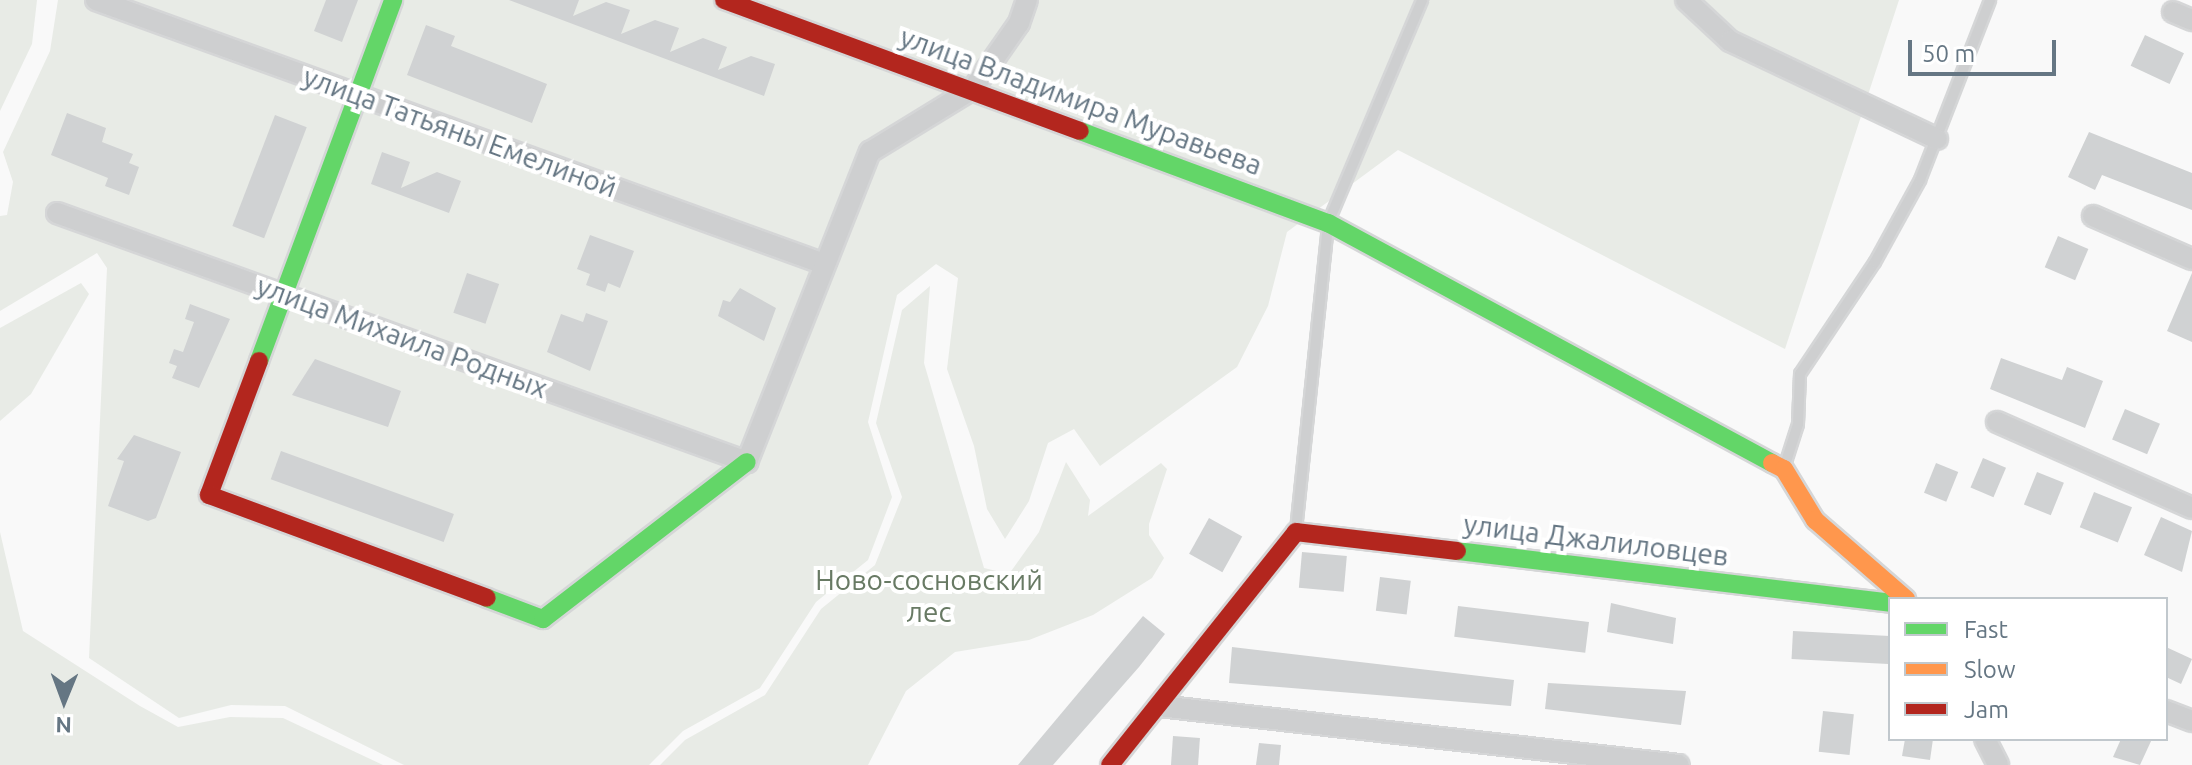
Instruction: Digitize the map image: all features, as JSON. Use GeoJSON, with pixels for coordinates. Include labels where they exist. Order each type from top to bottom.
{"type":"FeatureCollection","features":[{"type":"Feature","properties":{"kind":"street","name":"улица Татьяны Емелиной"},"geometry":{"type":"LineString","coordinates":[[96,0],[824,264]]}},
{"type":"Feature","properties":{"kind":"street"},"geometry":{"type":"LineString","coordinates":[[393,0],[209,495],[543,619],[747,462],[870,152],[973,89],[1019,23],[1027,0]]}},
{"type":"Feature","properties":{"kind":"street","name":"улица Владимира Муравьева"},"geometry":{"type":"LineString","coordinates":[[724,0],[973,89],[1328,223],[1784,469]]}},
{"type":"Feature","properties":{"kind":"street"},"geometry":{"type":"LineString","coordinates":[[1686,0],[1730,41],[1937,139]]}},
{"type":"Feature","properties":{"kind":"street"},"geometry":{"type":"LineString","coordinates":[[2173,12],[2192,20]]}},
{"type":"Feature","properties":{"kind":"street","name":"улица Михаила Родных"},"geometry":{"type":"LineString","coordinates":[[57,213],[747,462]]}},
{"type":"Feature","properties":{"kind":"street"},"geometry":{"type":"LineString","coordinates":[[2093,216],[2192,259]]}},
{"type":"Feature","properties":{"kind":"street"},"geometry":{"type":"LineString","coordinates":[[1997,422],[2192,508]]}},
{"type":"Feature","properties":{"kind":"street"},"geometry":{"type":"LineString","coordinates":[[1784,469],[1815,520],[1904,597]]}},
{"type":"Feature","properties":{"kind":"street"},"geometry":{"type":"LineString","coordinates":[[1110,765],[1296,532]]}},
{"type":"Feature","properties":{"kind":"street","name":"улица Джалиловцев"},"geometry":{"type":"LineString","coordinates":[[1296,532],[1888,603]]}},
{"type":"Feature","properties":{"kind":"street"},"geometry":{"type":"LineString","coordinates":[[1159,706],[1679,765]]}},
{"type":"Feature","properties":{"kind":"street"},"geometry":{"type":"LineString","coordinates":[[2168,712],[2192,721]]}},
{"type":"Feature","properties":{"kind":"street"},"geometry":{"type":"LineString","coordinates":[[1986,741],[1998,765]]}},
{"type":"Feature","properties":{"kind":"lane"},"geometry":{"type":"LineString","coordinates":[[1296,532],[1328,223],[1422,0]]}},
{"type":"Feature","properties":{"kind":"lane"},"geometry":{"type":"LineString","coordinates":[[1784,469],[1798,424],[1800,374],[1875,262],[1937,139],[1990,0]]}},
{"type":"Feature","properties":{"kind":"green space"},"geometry":{"type":"Polygon","coordinates":[[[0,0],[37,0],[32,44],[0,111],[0,0]]]}},
{"type":"Feature","properties":{"kind":"green space"},"geometry":{"type":"Polygon","coordinates":[[[58,0],[1899,0],[1785,349],[1398,150],[1287,232],[1268,306],[1237,367],[1100,466],[1074,429],[1048,443],[1029,501],[1005,539],[987,509],[974,446],[947,369],[958,278],[936,264],[897,295],[868,422],[892,497],[868,560],[816,602],[760,688],[683,731],[649,765],[404,765],[285,706],[231,705],[179,718],[89,658],[107,268],[97,253],[0,311],[0,216],[7,215],[13,182],[3,152],[50,51],[58,0]]]}},
{"type":"Feature","properties":{"kind":"green space"},"geometry":{"type":"Polygon","coordinates":[[[81,283],[89,294],[31,394],[0,421],[0,328],[81,283]]]}},
{"type":"Feature","properties":{"kind":"green space","name":"Ново-сосновский лес"},"geometry":{"type":"Polygon","coordinates":[[[930,286],[924,363],[984,568],[1009,574],[1039,532],[1066,462],[1090,500],[1088,516],[1161,463],[1167,469],[1149,524],[1149,535],[1164,558],[1152,578],[1093,615],[1029,640],[955,652],[906,691],[868,765],[660,765],[685,740],[765,695],[821,609],[875,565],[902,497],[876,423],[902,310],[930,286]]]}},
{"type":"Feature","properties":{"kind":"green space"},"geometry":{"type":"Polygon","coordinates":[[[0,532],[23,631],[140,706],[178,727],[230,717],[283,718],[383,765],[0,765],[0,532]]]}},
{"type":"Feature","properties":{"kind":"building"},"geometry":{"type":"Polygon","coordinates":[[[326,0],[358,0],[342,42],[314,31],[326,0]]]}},
{"type":"Feature","properties":{"kind":"building"},"geometry":{"type":"Polygon","coordinates":[[[509,0],[579,0],[573,16],[606,2],[630,10],[621,34],[655,20],[679,28],[670,52],[703,38],[727,47],[718,70],[751,56],[775,64],[764,96],[509,0]]]}},
{"type":"Feature","properties":{"kind":"building"},"geometry":{"type":"Polygon","coordinates":[[[426,25],[455,36],[451,46],[547,84],[532,123],[407,75],[426,25]]]}},
{"type":"Feature","properties":{"kind":"building"},"geometry":{"type":"Polygon","coordinates":[[[2145,35],[2184,53],[2170,84],[2131,66],[2145,35]]]}},
{"type":"Feature","properties":{"kind":"building"},"geometry":{"type":"Polygon","coordinates":[[[67,113],[106,128],[102,142],[133,154],[129,163],[139,167],[129,195],[105,186],[108,178],[51,155],[67,113]]]}},
{"type":"Feature","properties":{"kind":"building"},"geometry":{"type":"Polygon","coordinates":[[[275,115],[307,127],[264,238],[232,226],[275,115]]]}},
{"type":"Feature","properties":{"kind":"building"},"geometry":{"type":"Polygon","coordinates":[[[2089,132],[2192,173],[2192,210],[2102,175],[2095,190],[2068,177],[2089,132]]]}},
{"type":"Feature","properties":{"kind":"building"},"geometry":{"type":"Polygon","coordinates":[[[382,152],[410,162],[401,188],[437,172],[461,181],[449,213],[371,184],[382,152]]]}},
{"type":"Feature","properties":{"kind":"building"},"geometry":{"type":"Polygon","coordinates":[[[590,235],[634,251],[620,288],[608,283],[605,292],[586,285],[590,274],[577,269],[590,235]]]}},
{"type":"Feature","properties":{"kind":"building"},"geometry":{"type":"Polygon","coordinates":[[[2058,236],[2088,249],[2075,280],[2045,267],[2058,236]]]}},
{"type":"Feature","properties":{"kind":"building"},"geometry":{"type":"Polygon","coordinates":[[[467,273],[499,284],[485,324],[453,313],[467,273]]]}},
{"type":"Feature","properties":{"kind":"building"},"geometry":{"type":"Polygon","coordinates":[[[2192,273],[2192,342],[2167,331],[2192,273]]]}},
{"type":"Feature","properties":{"kind":"building"},"geometry":{"type":"Polygon","coordinates":[[[740,288],[776,308],[764,341],[718,316],[723,300],[730,302],[740,288]]]}},
{"type":"Feature","properties":{"kind":"building"},"geometry":{"type":"Polygon","coordinates":[[[190,304],[230,319],[199,388],[172,378],[177,366],[169,363],[174,349],[183,352],[194,322],[185,319],[190,304]]]}},
{"type":"Feature","properties":{"kind":"building"},"geometry":{"type":"Polygon","coordinates":[[[586,313],[608,321],[590,371],[547,352],[561,314],[583,322],[586,313]]]}},
{"type":"Feature","properties":{"kind":"building"},"geometry":{"type":"Polygon","coordinates":[[[2001,358],[2062,380],[2067,367],[2103,381],[2085,428],[1990,389],[2001,358]]]}},
{"type":"Feature","properties":{"kind":"building"},"geometry":{"type":"Polygon","coordinates":[[[315,359],[401,391],[388,427],[292,395],[315,359]]]}},
{"type":"Feature","properties":{"kind":"building"},"geometry":{"type":"Polygon","coordinates":[[[2125,409],[2160,424],[2147,454],[2112,439],[2125,409]]]}},
{"type":"Feature","properties":{"kind":"building"},"geometry":{"type":"Polygon","coordinates":[[[134,435],[181,452],[156,518],[148,521],[108,506],[124,461],[117,459],[134,435]]]}},
{"type":"Feature","properties":{"kind":"building"},"geometry":{"type":"Polygon","coordinates":[[[281,451],[454,514],[444,542],[271,479],[281,451]]]}},
{"type":"Feature","properties":{"kind":"building"},"geometry":{"type":"Polygon","coordinates":[[[1983,458],[2006,468],[1994,497],[1970,487],[1983,458]]]}},
{"type":"Feature","properties":{"kind":"building"},"geometry":{"type":"Polygon","coordinates":[[[1936,463],[1958,472],[1946,502],[1924,493],[1936,463]]]}},
{"type":"Feature","properties":{"kind":"building"},"geometry":{"type":"Polygon","coordinates":[[[2037,472],[2064,483],[2051,515],[2024,504],[2037,472]]]}},
{"type":"Feature","properties":{"kind":"building"},"geometry":{"type":"Polygon","coordinates":[[[2094,492],[2132,507],[2118,543],[2080,527],[2094,492]]]}},
{"type":"Feature","properties":{"kind":"building"},"geometry":{"type":"Polygon","coordinates":[[[2161,517],[2192,531],[2182,572],[2144,555],[2161,517]]]}},
{"type":"Feature","properties":{"kind":"building"},"geometry":{"type":"Polygon","coordinates":[[[1209,518],[1242,536],[1222,572],[1189,554],[1209,518]]]}},
{"type":"Feature","properties":{"kind":"building"},"geometry":{"type":"Polygon","coordinates":[[[1302,552],[1347,556],[1344,592],[1299,588],[1302,552]]]}},
{"type":"Feature","properties":{"kind":"building"},"geometry":{"type":"Polygon","coordinates":[[[1380,577],[1411,581],[1407,615],[1376,611],[1380,577]]]}},
{"type":"Feature","properties":{"kind":"building"},"geometry":{"type":"Polygon","coordinates":[[[1611,603],[1676,618],[1673,644],[1607,632],[1611,603]]]}},
{"type":"Feature","properties":{"kind":"building"},"geometry":{"type":"Polygon","coordinates":[[[1458,606],[1589,622],[1585,653],[1454,637],[1458,606]]]}},
{"type":"Feature","properties":{"kind":"building"},"geometry":{"type":"Polygon","coordinates":[[[1143,616],[1165,634],[1139,667],[1053,765],[1018,765],[1143,616]]]}},
{"type":"Feature","properties":{"kind":"building"},"geometry":{"type":"Polygon","coordinates":[[[1793,631],[1888,636],[1888,664],[1792,659],[1793,631]]]}},
{"type":"Feature","properties":{"kind":"building"},"geometry":{"type":"Polygon","coordinates":[[[1232,647],[1514,680],[1511,706],[1229,683],[1232,647]]]}},
{"type":"Feature","properties":{"kind":"building"},"geometry":{"type":"Polygon","coordinates":[[[2168,648],[2192,659],[2181,684],[2168,678],[2168,648]]]}},
{"type":"Feature","properties":{"kind":"building"},"geometry":{"type":"Polygon","coordinates":[[[1548,683],[1686,691],[1681,725],[1545,709],[1548,683]]]}},
{"type":"Feature","properties":{"kind":"building"},"geometry":{"type":"Polygon","coordinates":[[[1823,711],[1854,714],[1850,755],[1819,752],[1823,711]]]}},
{"type":"Feature","properties":{"kind":"building"},"geometry":{"type":"Polygon","coordinates":[[[1173,736],[1200,738],[1198,765],[1171,765],[1173,736]]]}},
{"type":"Feature","properties":{"kind":"building"},"geometry":{"type":"Polygon","coordinates":[[[1905,741],[1933,741],[1930,760],[1902,756],[1905,741]]]}},
{"type":"Feature","properties":{"kind":"building"},"geometry":{"type":"Polygon","coordinates":[[[2120,741],[2151,741],[2140,765],[2113,757],[2120,741]]]}},
{"type":"Feature","properties":{"kind":"building"},"geometry":{"type":"Polygon","coordinates":[[[1259,743],[1281,745],[1279,765],[1256,765],[1259,743]]]}},
{"type":"Feature","properties":{"kind":"traffic: fast"},"geometry":{"type":"LineString","coordinates":[[259,361],[393,0]]}},
{"type":"Feature","properties":{"kind":"traffic: fast"},"geometry":{"type":"LineString","coordinates":[[1080,131],[1328,223],[1772,463]]}},
{"type":"Feature","properties":{"kind":"traffic: fast"},"geometry":{"type":"LineString","coordinates":[[487,598],[543,619],[747,462]]}},
{"type":"Feature","properties":{"kind":"traffic: fast"},"geometry":{"type":"LineString","coordinates":[[1457,551],[1888,603]]}},
{"type":"Feature","properties":{"kind":"traffic: slow"},"geometry":{"type":"LineString","coordinates":[[1772,463],[1784,469],[1815,520],[1904,597]]}},
{"type":"Feature","properties":{"kind":"traffic: jam"},"geometry":{"type":"LineString","coordinates":[[724,0],[1080,131]]}},
{"type":"Feature","properties":{"kind":"traffic: jam"},"geometry":{"type":"LineString","coordinates":[[259,361],[209,495],[487,598]]}},
{"type":"Feature","properties":{"kind":"traffic: jam"},"geometry":{"type":"LineString","coordinates":[[1110,765],[1296,532],[1457,551]]}}]}
